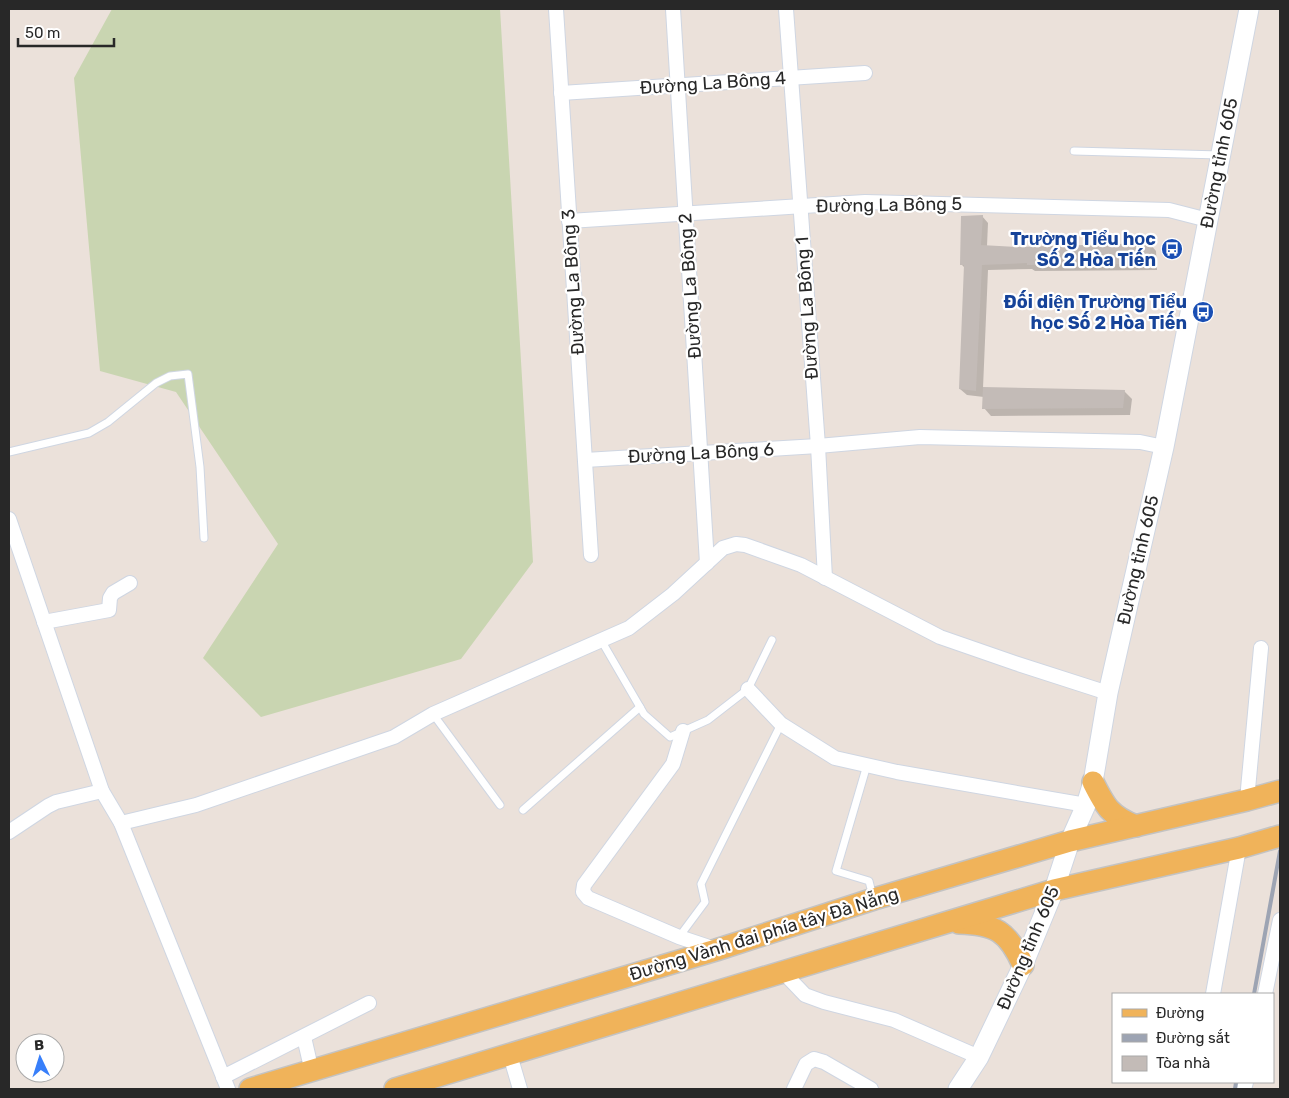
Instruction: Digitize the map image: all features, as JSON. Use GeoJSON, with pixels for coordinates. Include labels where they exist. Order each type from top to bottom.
{"type":"FeatureCollection","features":[{"type":"Feature","properties":{"kind":"main road","name":"Đường tỉnh 605"},"geometry":{"type":"LineString","coordinates":[[958,1089],[979,1057],[1023,965],[1054,890],[1093,782],[1108,692],[1164,447],[1249,9]]}},
{"type":"Feature","properties":{"kind":"main road"},"geometry":{"type":"LineString","coordinates":[[1093,782],[1102,801],[1110,811],[1119,820],[1136,826]]}},
{"type":"Feature","properties":{"kind":"main road","name":"Đường Vành đai phía tây Đà Nẵng"},"geometry":{"type":"LineString","coordinates":[[250,1089],[716,950],[874,899],[1070,842],[1280,791]]}},
{"type":"Feature","properties":{"kind":"main road"},"geometry":{"type":"LineString","coordinates":[[395,1089],[1054,890],[1239,848],[1280,836]]}},
{"type":"Feature","properties":{"kind":"main road"},"geometry":{"type":"LineString","coordinates":[[944,923],[981,924],[996,930],[1007,937],[1023,965]]}},
{"type":"Feature","properties":{"kind":"street","name":"Đường La Bông 3"},"geometry":{"type":"LineString","coordinates":[[556,9],[591,555]]}},
{"type":"Feature","properties":{"kind":"street","name":"Đường La Bông 2"},"geometry":{"type":"LineString","coordinates":[[673,9],[707,563]]}},
{"type":"Feature","properties":{"kind":"street","name":"Đường La Bông 1"},"geometry":{"type":"LineString","coordinates":[[786,9],[818,446],[825,578]]}},
{"type":"Feature","properties":{"kind":"street","name":"Đường La Bông 4"},"geometry":{"type":"LineString","coordinates":[[561,93],[865,72]]}},
{"type":"Feature","properties":{"kind":"street","name":"Đường La Bông 5"},"geometry":{"type":"LineString","coordinates":[[569,221],[865,202],[1169,210],[1208,220]]}},
{"type":"Feature","properties":{"kind":"street","name":"Đường La Bông 6"},"geometry":{"type":"LineString","coordinates":[[585,460],[818,446],[920,437],[1140,442],[1164,447]]}},
{"type":"Feature","properties":{"kind":"street"},"geometry":{"type":"LineString","coordinates":[[9,519],[102,791],[121,823],[226,1083],[304,1037],[369,1004]]}},
{"type":"Feature","properties":{"kind":"street"},"geometry":{"type":"LineString","coordinates":[[121,823],[196,804],[394,737],[432,714],[629,628],[673,594],[723,548],[730,545],[740,544],[801,565],[940,637],[1108,692]]}},
{"type":"Feature","properties":{"kind":"street"},"geometry":{"type":"LineString","coordinates":[[44,622],[109,610],[110,598],[113,593],[130,583]]}},
{"type":"Feature","properties":{"kind":"street"},"geometry":{"type":"LineString","coordinates":[[1247,800],[1261,648]]}},
{"type":"Feature","properties":{"kind":"street"},"geometry":{"type":"LineString","coordinates":[[748,689],[781,724],[834,758],[1086,805]]}},
{"type":"Feature","properties":{"kind":"street"},"geometry":{"type":"LineString","coordinates":[[683,731],[673,764],[583,888],[588,898],[679,937],[716,950]]}},
{"type":"Feature","properties":{"kind":"street"},"geometry":{"type":"LineString","coordinates":[[9,832],[56,802],[102,791]]}},
{"type":"Feature","properties":{"kind":"street"},"geometry":{"type":"LineString","coordinates":[[1214,993],[1239,848]]}},
{"type":"Feature","properties":{"kind":"street"},"geometry":{"type":"LineString","coordinates":[[1265,993],[1278,941],[1280,920]]}},
{"type":"Feature","properties":{"kind":"street"},"geometry":{"type":"LineString","coordinates":[[782,971],[805,995],[824,1002],[894,1020],[979,1057]]}},
{"type":"Feature","properties":{"kind":"street"},"geometry":{"type":"LineString","coordinates":[[304,1037],[312,1072]]}},
{"type":"Feature","properties":{"kind":"street"},"geometry":{"type":"LineString","coordinates":[[510,1055],[520,1089]]}},
{"type":"Feature","properties":{"kind":"street"},"geometry":{"type":"LineString","coordinates":[[794,1089],[806,1064],[814,1059],[824,1062],[871,1089]]}},
{"type":"Feature","properties":{"kind":"lane"},"geometry":{"type":"LineString","coordinates":[[1074,151],[1220,155]]}},
{"type":"Feature","properties":{"kind":"lane"},"geometry":{"type":"LineString","coordinates":[[9,452],[89,433],[108,422],[156,383],[170,376],[188,374],[200,467],[204,538]]}},
{"type":"Feature","properties":{"kind":"lane"},"geometry":{"type":"LineString","coordinates":[[601,640],[644,714],[670,736],[708,720],[748,689],[772,640]]}},
{"type":"Feature","properties":{"kind":"lane"},"geometry":{"type":"LineString","coordinates":[[523,810],[640,707]]}},
{"type":"Feature","properties":{"kind":"lane"},"geometry":{"type":"LineString","coordinates":[[432,714],[500,805]]}},
{"type":"Feature","properties":{"kind":"lane"},"geometry":{"type":"LineString","coordinates":[[679,937],[705,902],[701,884],[781,724]]}},
{"type":"Feature","properties":{"kind":"lane"},"geometry":{"type":"LineString","coordinates":[[867,765],[836,871],[869,881],[874,899]]}},
{"type":"Feature","properties":{"kind":"green space"},"geometry":{"type":"Polygon","coordinates":[[[112,9],[500,9],[533,562],[461,659],[261,717],[203,658],[278,544],[176,392],[100,371],[74,78],[112,9]]]}},
{"type":"Feature","properties":{"kind":"building"},"geometry":{"type":"Polygon","coordinates":[[[983,215],[981,245],[1017,247],[1150,243],[1151,264],[1027,265],[1027,263],[982,265],[976,391],[959,389],[964,265],[960,265],[961,216],[983,215]]]}},
{"type":"Feature","properties":{"kind":"building"},"geometry":{"type":"Polygon","coordinates":[[[983,387],[1125,390],[1123,408],[982,409],[983,387]]]}},
{"type":"Feature","properties":{"kind":"railway"},"geometry":{"type":"LineString","coordinates":[[1254,993],[1280,851]]}},
{"type":"Feature","properties":{"kind":"railway"},"geometry":{"type":"LineString","coordinates":[[1235,1089],[1236,1083]]}},
{"type":"Feature","properties":{"kind":"place","name":"Trường Tiểu học Số 2 Hòa Tiến"},"geometry":{"type":"Point","coordinates":[1172,249]}},
{"type":"Feature","properties":{"kind":"place","name":"Đối diện Trường Tiểu học Số 2 Hòa Tiến"},"geometry":{"type":"Point","coordinates":[1203,312]}}]}
